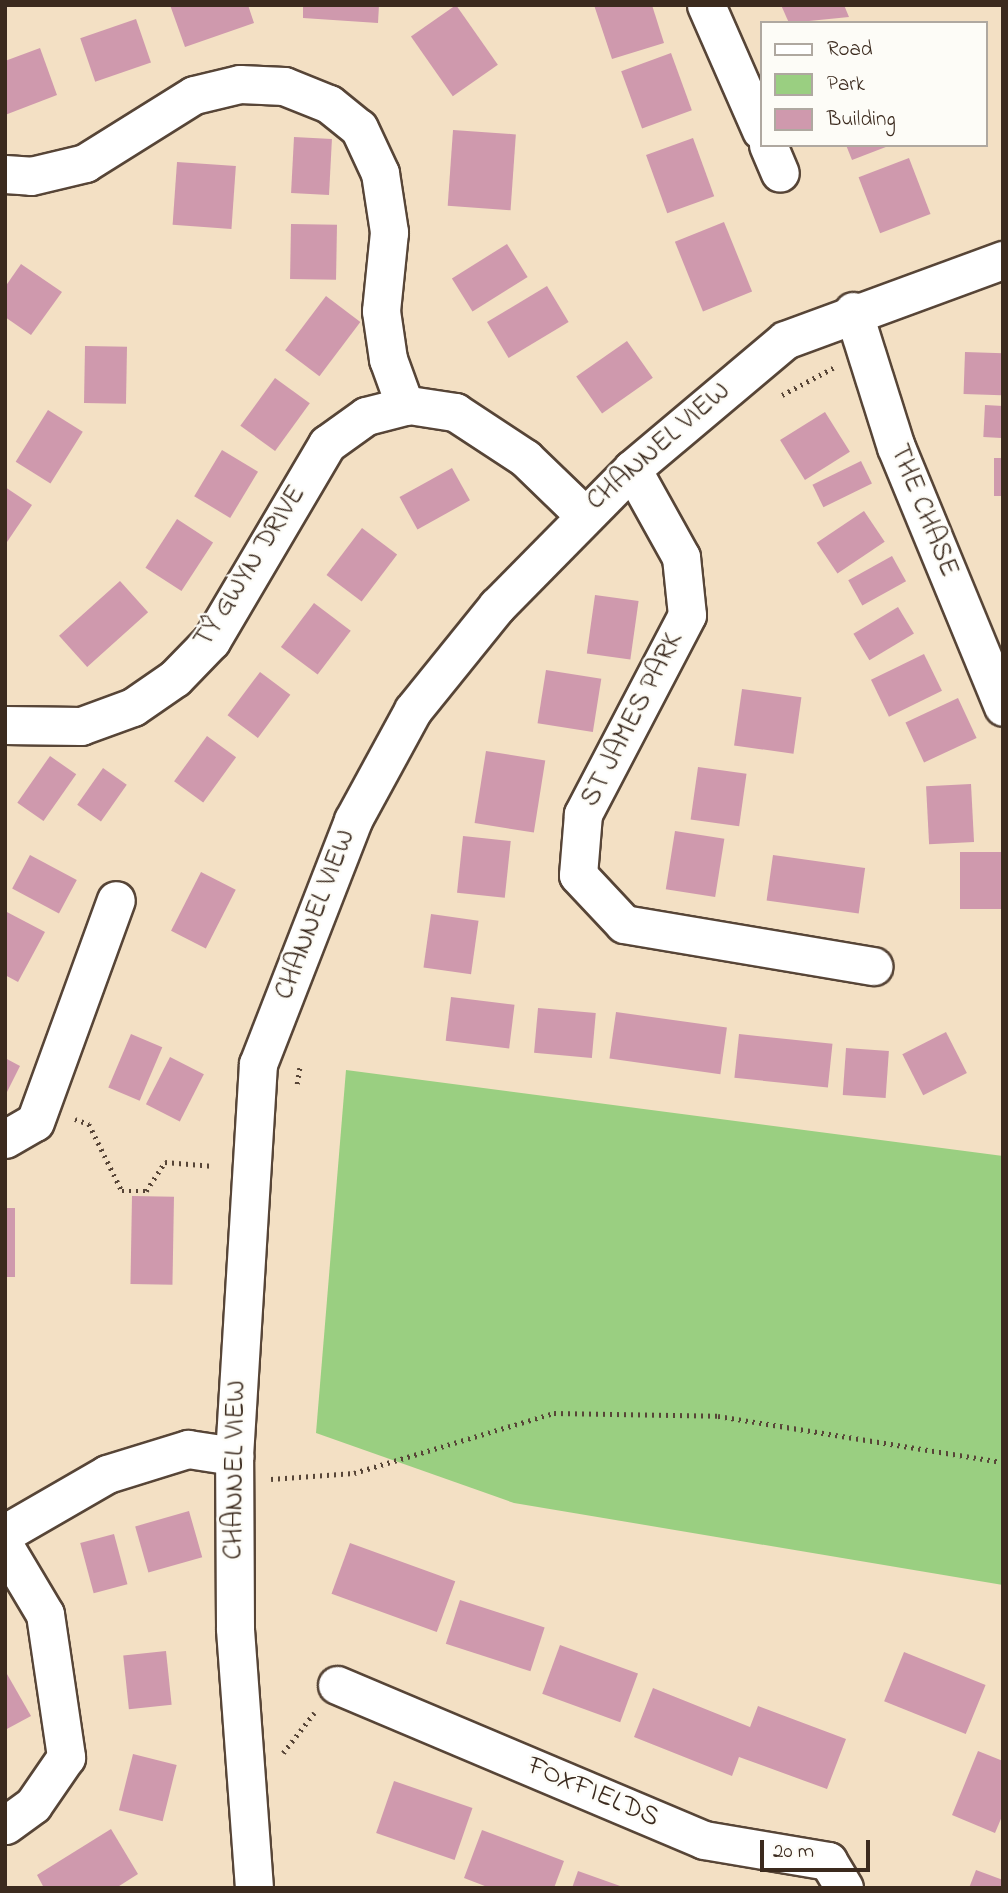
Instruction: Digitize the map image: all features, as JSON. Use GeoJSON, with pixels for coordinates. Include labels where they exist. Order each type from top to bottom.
{"type":"FeatureCollection","features":[{"type":"Feature","properties":{"kind":"street"},"geometry":{"type":"LineString","coordinates":[[706,5],[760,128]]}},
{"type":"Feature","properties":{"kind":"street"},"geometry":{"type":"LineString","coordinates":[[5,174],[31,176],[85,163],[194,95],[240,84],[284,86],[329,104],[359,128],[380,173],[389,232],[382,311],[388,359],[405,406]]}},
{"type":"Feature","properties":{"kind":"street","name":"CHANNEL VIEW"},"geometry":{"type":"LineString","coordinates":[[254,1888],[235,1628],[249,1461],[250,1170],[258,1065],[353,820],[413,710],[582,513],[632,469],[785,340],[853,311],[1003,260]]}},
{"type":"Feature","properties":{"kind":"street","name":"THE CHASE"},"geometry":{"type":"LineString","coordinates":[[853,311],[896,447],[1003,707]]}},
{"type":"Feature","properties":{"kind":"street","name":"TŶ GWYN DRIVE"},"geometry":{"type":"LineString","coordinates":[[5,725],[81,726],[133,707],[175,678],[211,640],[327,444],[366,416],[405,406],[455,412],[525,458],[582,513]]}},
{"type":"Feature","properties":{"kind":"street","name":"ST JAMES PARK"},"geometry":{"type":"LineString","coordinates":[[632,469],[681,557],[687,615],[583,814],[578,875],[624,924],[873,966]]}},
{"type":"Feature","properties":{"kind":"street"},"geometry":{"type":"LineString","coordinates":[[5,1139],[35,1122],[116,900]]}},
{"type":"Feature","properties":{"kind":"street"},"geometry":{"type":"LineString","coordinates":[[5,1533],[107,1474],[188,1449],[249,1461]]}},
{"type":"Feature","properties":{"kind":"street"},"geometry":{"type":"LineString","coordinates":[[5,1547],[45,1614],[66,1757],[33,1805],[5,1825]]}},
{"type":"Feature","properties":{"kind":"street","name":"FOXFIELDS"},"geometry":{"type":"LineString","coordinates":[[337,1685],[704,1840],[828,1861],[844,1888]]}},
{"type":"Feature","properties":{"kind":"path"},"geometry":{"type":"LineString","coordinates":[[773,401],[866,353]]}},
{"type":"Feature","properties":{"kind":"path"},"geometry":{"type":"LineString","coordinates":[[294,1096],[302,1055]]}},
{"type":"Feature","properties":{"kind":"path"},"geometry":{"type":"LineString","coordinates":[[41,1105],[89,1124],[122,1191],[146,1191],[165,1162],[250,1170]]}},
{"type":"Feature","properties":{"kind":"path"},"geometry":{"type":"LineString","coordinates":[[264,1479],[354,1473],[554,1413],[718,1416],[1003,1462]]}},
{"type":"Feature","properties":{"kind":"path"},"geometry":{"type":"LineString","coordinates":[[249,1461],[264,1479],[264,1492]]}},
{"type":"Feature","properties":{"kind":"path"},"geometry":{"type":"LineString","coordinates":[[274,1750],[275,1763],[337,1685]]}},
{"type":"Feature","properties":{"kind":"green space"},"geometry":{"type":"Polygon","coordinates":[[[346,1070],[1003,1156],[1003,1585],[514,1503],[316,1433],[346,1070]]]}},
{"type":"Feature","properties":{"kind":"building"},"geometry":{"type":"Polygon","coordinates":[[[170,5],[248,5],[254,23],[185,47],[170,5]]]}},
{"type":"Feature","properties":{"kind":"building"},"geometry":{"type":"Polygon","coordinates":[[[303,5],[379,5],[378,23],[303,18],[303,5]]]}},
{"type":"Feature","properties":{"kind":"building"},"geometry":{"type":"Polygon","coordinates":[[[456,5],[498,65],[453,96],[411,37],[456,5]]]}},
{"type":"Feature","properties":{"kind":"building"},"geometry":{"type":"Polygon","coordinates":[[[594,5],[652,5],[664,43],[612,59],[594,5]]]}},
{"type":"Feature","properties":{"kind":"building"},"geometry":{"type":"Polygon","coordinates":[[[781,5],[844,5],[849,17],[809,21],[788,21],[781,5]]]}},
{"type":"Feature","properties":{"kind":"building"},"geometry":{"type":"Polygon","coordinates":[[[136,19],[151,62],[95,82],[80,38],[136,19]]]}},
{"type":"Feature","properties":{"kind":"building"},"geometry":{"type":"Polygon","coordinates":[[[40,48],[57,95],[5,115],[5,61],[40,48]]]}},
{"type":"Feature","properties":{"kind":"building"},"geometry":{"type":"Polygon","coordinates":[[[671,53],[692,110],[642,128],[621,71],[671,53]]]}},
{"type":"Feature","properties":{"kind":"building"},"geometry":{"type":"Polygon","coordinates":[[[453,130],[516,134],[511,210],[448,206],[453,130]]]}},
{"type":"Feature","properties":{"kind":"building"},"geometry":{"type":"Polygon","coordinates":[[[294,137],[332,139],[329,195],[291,193],[294,137]]]}},
{"type":"Feature","properties":{"kind":"building"},"geometry":{"type":"Polygon","coordinates":[[[693,138],[714,196],[667,213],[646,155],[693,138]]]}},
{"type":"Feature","properties":{"kind":"building"},"geometry":{"type":"Polygon","coordinates":[[[847,147],[886,147],[852,160],[847,147]]]}},
{"type":"Feature","properties":{"kind":"building"},"geometry":{"type":"Polygon","coordinates":[[[909,158],[931,214],[880,233],[859,177],[909,158]]]}},
{"type":"Feature","properties":{"kind":"building"},"geometry":{"type":"Polygon","coordinates":[[[177,162],[236,166],[231,229],[173,225],[177,162]]]}},
{"type":"Feature","properties":{"kind":"building"},"geometry":{"type":"Polygon","coordinates":[[[724,222],[752,292],[703,311],[675,242],[724,222]]]}},
{"type":"Feature","properties":{"kind":"building"},"geometry":{"type":"Polygon","coordinates":[[[291,224],[337,225],[336,280],[290,279],[291,224]]]}},
{"type":"Feature","properties":{"kind":"building"},"geometry":{"type":"Polygon","coordinates":[[[507,244],[528,277],[473,312],[452,278],[507,244]]]}},
{"type":"Feature","properties":{"kind":"building"},"geometry":{"type":"Polygon","coordinates":[[[21,264],[62,292],[31,335],[5,317],[5,287],[21,264]]]}},
{"type":"Feature","properties":{"kind":"building"},"geometry":{"type":"Polygon","coordinates":[[[547,286],[569,322],[509,358],[487,322],[547,286]]]}},
{"type":"Feature","properties":{"kind":"building"},"geometry":{"type":"Polygon","coordinates":[[[326,296],[360,322],[319,376],[285,350],[326,296]]]}},
{"type":"Feature","properties":{"kind":"building"},"geometry":{"type":"Polygon","coordinates":[[[627,341],[653,378],[602,413],[576,377],[627,341]]]}},
{"type":"Feature","properties":{"kind":"building"},"geometry":{"type":"Polygon","coordinates":[[[85,346],[127,347],[126,404],[84,403],[85,346]]]}},
{"type":"Feature","properties":{"kind":"building"},"geometry":{"type":"Polygon","coordinates":[[[965,352],[1003,353],[1002,395],[964,394],[965,352]]]}},
{"type":"Feature","properties":{"kind":"building"},"geometry":{"type":"Polygon","coordinates":[[[275,378],[310,403],[275,451],[240,426],[275,378]]]}},
{"type":"Feature","properties":{"kind":"building"},"geometry":{"type":"Polygon","coordinates":[[[985,405],[1003,406],[1001,438],[983,437],[985,405]]]}},
{"type":"Feature","properties":{"kind":"building"},"geometry":{"type":"Polygon","coordinates":[[[48,410],[83,432],[50,483],[16,462],[48,410]]]}},
{"type":"Feature","properties":{"kind":"building"},"geometry":{"type":"Polygon","coordinates":[[[825,412],[850,452],[805,480],[780,440],[825,412]]]}},
{"type":"Feature","properties":{"kind":"building"},"geometry":{"type":"Polygon","coordinates":[[[222,450],[258,472],[230,518],[194,496],[222,450]]]}},
{"type":"Feature","properties":{"kind":"building"},"geometry":{"type":"Polygon","coordinates":[[[994,458],[1003,458],[1003,496],[994,496],[994,458]]]}},
{"type":"Feature","properties":{"kind":"building"},"geometry":{"type":"Polygon","coordinates":[[[861,461],[872,483],[823,507],[812,485],[861,461]]]}},
{"type":"Feature","properties":{"kind":"building"},"geometry":{"type":"Polygon","coordinates":[[[452,468],[470,500],[417,529],[400,497],[452,468]]]}},
{"type":"Feature","properties":{"kind":"building"},"geometry":{"type":"Polygon","coordinates":[[[5,487],[32,505],[5,545],[5,487]]]}},
{"type":"Feature","properties":{"kind":"building"},"geometry":{"type":"Polygon","coordinates":[[[864,511],[885,542],[837,574],[817,543],[864,511]]]}},
{"type":"Feature","properties":{"kind":"building"},"geometry":{"type":"Polygon","coordinates":[[[177,519],[213,542],[181,591],[145,568],[177,519]]]}},
{"type":"Feature","properties":{"kind":"building"},"geometry":{"type":"Polygon","coordinates":[[[362,528],[397,554],[362,602],[326,575],[362,528]]]}},
{"type":"Feature","properties":{"kind":"building"},"geometry":{"type":"Polygon","coordinates":[[[892,556],[906,581],[862,606],[848,580],[892,556]]]}},
{"type":"Feature","properties":{"kind":"building"},"geometry":{"type":"Polygon","coordinates":[[[120,581],[148,612],[87,667],[59,636],[120,581]]]}},
{"type":"Feature","properties":{"kind":"building"},"geometry":{"type":"Polygon","coordinates":[[[595,595],[639,601],[630,660],[587,653],[595,595]]]}},
{"type":"Feature","properties":{"kind":"building"},"geometry":{"type":"Polygon","coordinates":[[[314,603],[351,631],[318,675],[281,647],[314,603]]]}},
{"type":"Feature","properties":{"kind":"building"},"geometry":{"type":"Polygon","coordinates":[[[898,607],[914,634],[869,660],[853,634],[898,607]]]}},
{"type":"Feature","properties":{"kind":"building"},"geometry":{"type":"Polygon","coordinates":[[[924,654],[942,691],[889,717],[871,680],[924,654]]]}},
{"type":"Feature","properties":{"kind":"building"},"geometry":{"type":"Polygon","coordinates":[[[546,670],[601,679],[593,732],[538,723],[546,670]]]}},
{"type":"Feature","properties":{"kind":"building"},"geometry":{"type":"Polygon","coordinates":[[[260,672],[290,695],[258,738],[228,715],[260,672]]]}},
{"type":"Feature","properties":{"kind":"building"},"geometry":{"type":"Polygon","coordinates":[[[742,689],[801,697],[793,754],[734,745],[742,689]]]}},
{"type":"Feature","properties":{"kind":"building"},"geometry":{"type":"Polygon","coordinates":[[[958,698],[977,738],[924,762],[905,723],[958,698]]]}},
{"type":"Feature","properties":{"kind":"building"},"geometry":{"type":"Polygon","coordinates":[[[207,736],[236,757],[203,802],[174,781],[207,736]]]}},
{"type":"Feature","properties":{"kind":"building"},"geometry":{"type":"Polygon","coordinates":[[[486,751],[545,760],[534,832],[475,823],[486,751]]]}},
{"type":"Feature","properties":{"kind":"building"},"geometry":{"type":"Polygon","coordinates":[[[50,756],[76,774],[44,821],[17,803],[50,756]]]}},
{"type":"Feature","properties":{"kind":"building"},"geometry":{"type":"Polygon","coordinates":[[[698,767],[747,774],[739,826],[691,819],[698,767]]]}},
{"type":"Feature","properties":{"kind":"building"},"geometry":{"type":"Polygon","coordinates":[[[103,768],[127,785],[101,821],[77,805],[103,768]]]}},
{"type":"Feature","properties":{"kind":"building"},"geometry":{"type":"Polygon","coordinates":[[[971,784],[974,842],[929,844],[926,786],[971,784]]]}},
{"type":"Feature","properties":{"kind":"building"},"geometry":{"type":"Polygon","coordinates":[[[675,831],[724,839],[715,897],[666,889],[675,831]]]}},
{"type":"Feature","properties":{"kind":"building"},"geometry":{"type":"Polygon","coordinates":[[[463,836],[511,841],[505,898],[457,893],[463,836]]]}},
{"type":"Feature","properties":{"kind":"building"},"geometry":{"type":"Polygon","coordinates":[[[960,852],[1003,852],[1003,909],[960,909],[960,852]]]}},
{"type":"Feature","properties":{"kind":"building"},"geometry":{"type":"Polygon","coordinates":[[[30,855],[77,880],[59,913],[12,889],[30,855]]]}},
{"type":"Feature","properties":{"kind":"building"},"geometry":{"type":"Polygon","coordinates":[[[773,855],[865,868],[859,913],[767,901],[773,855]]]}},
{"type":"Feature","properties":{"kind":"building"},"geometry":{"type":"Polygon","coordinates":[[[201,872],[236,890],[206,949],[171,931],[201,872]]]}},
{"type":"Feature","properties":{"kind":"building"},"geometry":{"type":"Polygon","coordinates":[[[5,911],[45,932],[18,982],[5,975],[5,911]]]}},
{"type":"Feature","properties":{"kind":"building"},"geometry":{"type":"Polygon","coordinates":[[[431,914],[479,921],[471,974],[423,967],[431,914]]]}},
{"type":"Feature","properties":{"kind":"building"},"geometry":{"type":"Polygon","coordinates":[[[451,997],[515,1005],[509,1048],[446,1041],[451,997]]]}},
{"type":"Feature","properties":{"kind":"building"},"geometry":{"type":"Polygon","coordinates":[[[538,1008],[596,1013],[592,1058],[534,1053],[538,1008]]]}},
{"type":"Feature","properties":{"kind":"building"},"geometry":{"type":"Polygon","coordinates":[[[616,1012],[727,1028],[720,1074],[609,1059],[616,1012]]]}},
{"type":"Feature","properties":{"kind":"building"},"geometry":{"type":"Polygon","coordinates":[[[946,1032],[967,1073],[923,1095],[902,1054],[946,1032]]]}},
{"type":"Feature","properties":{"kind":"building"},"geometry":{"type":"Polygon","coordinates":[[[131,1034],[162,1047],[140,1101],[108,1087],[131,1034]]]}},
{"type":"Feature","properties":{"kind":"building"},"geometry":{"type":"Polygon","coordinates":[[[739,1034],[832,1044],[828,1088],[734,1078],[739,1034]]]}},
{"type":"Feature","properties":{"kind":"building"},"geometry":{"type":"Polygon","coordinates":[[[846,1048],[889,1051],[886,1098],[843,1095],[846,1048]]]}},
{"type":"Feature","properties":{"kind":"building"},"geometry":{"type":"Polygon","coordinates":[[[170,1057],[204,1074],[180,1121],[146,1104],[170,1057]]]}},
{"type":"Feature","properties":{"kind":"building"},"geometry":{"type":"Polygon","coordinates":[[[5,1058],[20,1066],[5,1096],[5,1058]]]}},
{"type":"Feature","properties":{"kind":"building"},"geometry":{"type":"Polygon","coordinates":[[[132,1196],[174,1197],[172,1285],[130,1284],[132,1196]]]}},
{"type":"Feature","properties":{"kind":"building"},"geometry":{"type":"Polygon","coordinates":[[[5,1208],[15,1208],[15,1277],[5,1277],[5,1208]]]}},
{"type":"Feature","properties":{"kind":"building"},"geometry":{"type":"Polygon","coordinates":[[[189,1511],[202,1557],[148,1573],[135,1526],[189,1511]]]}},
{"type":"Feature","properties":{"kind":"building"},"geometry":{"type":"Polygon","coordinates":[[[114,1534],[127,1584],[94,1593],[80,1543],[114,1534]]]}},
{"type":"Feature","properties":{"kind":"building"},"geometry":{"type":"Polygon","coordinates":[[[350,1543],[455,1581],[437,1632],[332,1594],[350,1543]]]}},
{"type":"Feature","properties":{"kind":"building"},"geometry":{"type":"Polygon","coordinates":[[[460,1600],[545,1628],[530,1671],[446,1644],[460,1600]]]}},
{"type":"Feature","properties":{"kind":"building"},"geometry":{"type":"Polygon","coordinates":[[[560,1645],[638,1673],[620,1722],[542,1694],[560,1645]]]}},
{"type":"Feature","properties":{"kind":"building"},"geometry":{"type":"Polygon","coordinates":[[[166,1651],[172,1705],[129,1709],[123,1655],[166,1651]]]}},
{"type":"Feature","properties":{"kind":"building"},"geometry":{"type":"Polygon","coordinates":[[[904,1652],[986,1685],[966,1734],[884,1701],[904,1652]]]}},
{"type":"Feature","properties":{"kind":"building"},"geometry":{"type":"Polygon","coordinates":[[[7,1674],[31,1716],[5,1730],[5,1675],[7,1674]]]}},
{"type":"Feature","properties":{"kind":"building"},"geometry":{"type":"Polygon","coordinates":[[[653,1688],[750,1727],[758,1706],[846,1739],[827,1789],[739,1757],[732,1776],[634,1737],[653,1688]]]}},
{"type":"Feature","properties":{"kind":"building"},"geometry":{"type":"Polygon","coordinates":[[[978,1751],[1003,1761],[1003,1814],[995,1833],[952,1815],[978,1751]]]}},
{"type":"Feature","properties":{"kind":"building"},"geometry":{"type":"Polygon","coordinates":[[[133,1754],[177,1765],[163,1821],[119,1810],[133,1754]]]}},
{"type":"Feature","properties":{"kind":"building"},"geometry":{"type":"Polygon","coordinates":[[[394,1781],[472,1808],[455,1860],[376,1833],[394,1781]]]}},
{"type":"Feature","properties":{"kind":"building"},"geometry":{"type":"Polygon","coordinates":[[[111,1829],[138,1874],[116,1888],[44,1888],[37,1875],[111,1829]]]}},
{"type":"Feature","properties":{"kind":"building"},"geometry":{"type":"Polygon","coordinates":[[[482,1830],[564,1861],[554,1888],[490,1888],[464,1878],[482,1830]]]}},
{"type":"Feature","properties":{"kind":"building"},"geometry":{"type":"Polygon","coordinates":[[[976,1870],[1003,1880],[1003,1888],[969,1888],[976,1870]]]}},
{"type":"Feature","properties":{"kind":"building"},"geometry":{"type":"Polygon","coordinates":[[[578,1871],[623,1887],[623,1888],[572,1888],[578,1871]]]}}]}
